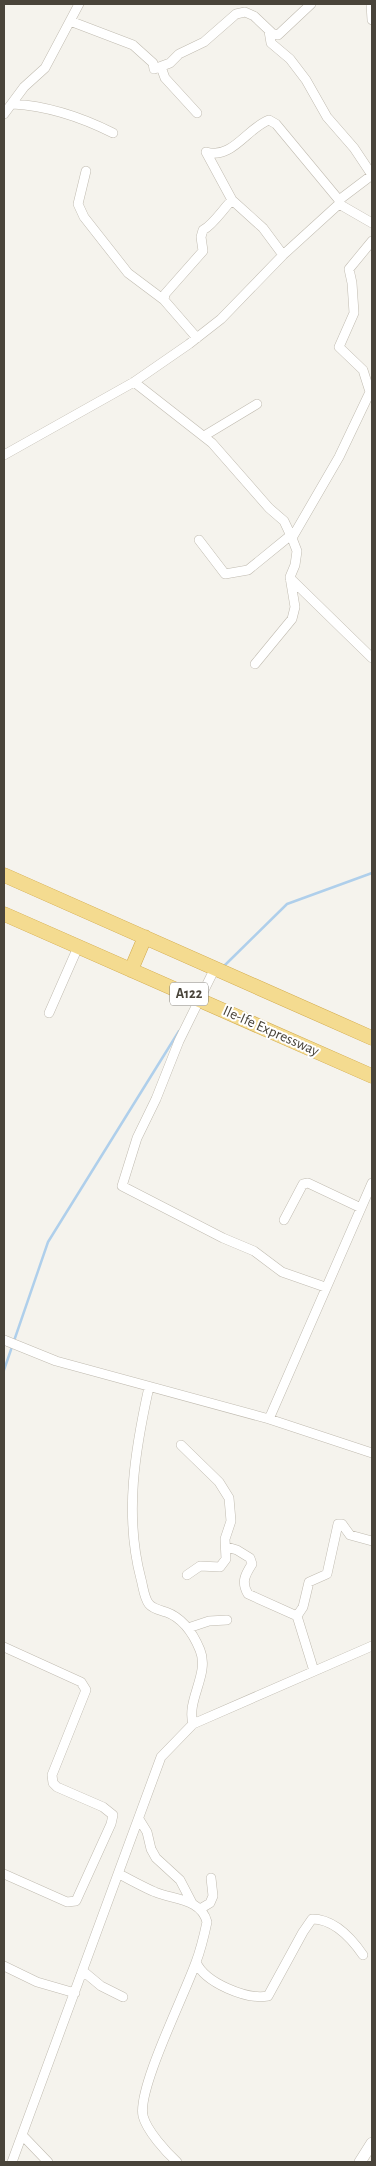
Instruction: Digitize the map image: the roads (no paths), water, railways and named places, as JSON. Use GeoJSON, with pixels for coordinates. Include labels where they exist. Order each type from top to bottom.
{"type":"FeatureCollection","features":[{"type":"Feature","properties":{"kind":"highway","name":"A122"},"geometry":{"type":"LineString","coordinates":[[4,876],[372,1038]]}},
{"type":"Feature","properties":{"kind":"highway","name":"Ile-Ife Expressway"},"geometry":{"type":"LineString","coordinates":[[4,914],[372,1076]]}},
{"type":"Feature","properties":{"kind":"highway"},"geometry":{"type":"LineString","coordinates":[[131,970],[145,937]]}},
{"type":"Feature","properties":{"kind":"street"},"geometry":{"type":"LineString","coordinates":[[4,114],[24,87],[45,68],[78,4]]}},
{"type":"Feature","properties":{"kind":"street"},"geometry":{"type":"LineString","coordinates":[[70,21],[133,46],[153,63],[154,69],[170,63],[179,54],[204,42],[236,14],[245,12],[254,16],[268,31],[278,35],[312,4]]}},
{"type":"Feature","properties":{"kind":"street"},"geometry":{"type":"LineString","coordinates":[[371,4],[372,20]]}},
{"type":"Feature","properties":{"kind":"street"},"geometry":{"type":"LineString","coordinates":[[4,455],[134,382],[198,338],[221,319],[283,255],[339,202],[372,175],[354,148],[327,117],[306,80],[290,59],[271,43],[268,31]]}},
{"type":"Feature","properties":{"kind":"street"},"geometry":{"type":"LineString","coordinates":[[161,66],[165,78],[196,113]]}},
{"type":"Feature","properties":{"kind":"street"},"geometry":{"type":"LineString","coordinates":[[13,104],[38,106],[86,120],[113,133]]}},
{"type":"Feature","properties":{"kind":"street"},"geometry":{"type":"LineString","coordinates":[[283,255],[263,228],[232,200],[206,152],[215,155],[235,146],[260,123],[269,120],[276,124],[339,202],[372,223]]}},
{"type":"Feature","properties":{"kind":"street"},"geometry":{"type":"LineString","coordinates":[[86,171],[78,204],[84,217],[128,273],[164,300],[198,338]]}},
{"type":"Feature","properties":{"kind":"street"},"geometry":{"type":"LineString","coordinates":[[164,300],[165,294],[203,251],[201,238],[204,230],[211,227],[218,214],[232,200]]}},
{"type":"Feature","properties":{"kind":"street"},"geometry":{"type":"LineString","coordinates":[[199,540],[225,574],[248,570],[291,536],[339,457],[370,392],[363,370],[339,347],[354,313],[349,269],[372,241]]}},
{"type":"Feature","properties":{"kind":"street"},"geometry":{"type":"LineString","coordinates":[[134,382],[204,436],[269,508],[284,521],[291,536],[297,551],[295,565],[290,577],[295,607],[292,619],[255,664]]}},
{"type":"Feature","properties":{"kind":"street"},"geometry":{"type":"LineString","coordinates":[[204,436],[257,404]]}},
{"type":"Feature","properties":{"kind":"street"},"geometry":{"type":"LineString","coordinates":[[290,577],[372,658]]}},
{"type":"Feature","properties":{"kind":"street"},"geometry":{"type":"LineString","coordinates":[[49,1013],[78,947]]}},
{"type":"Feature","properties":{"kind":"street"},"geometry":{"type":"LineString","coordinates":[[215,968],[201,1000],[179,1041],[156,1099],[137,1138],[122,1186],[223,1238],[254,1251],[282,1272],[325,1287]]}},
{"type":"Feature","properties":{"kind":"street"},"geometry":{"type":"LineString","coordinates":[[284,1220],[303,1184],[308,1183],[362,1207],[372,1209]]}},
{"type":"Feature","properties":{"kind":"street"},"geometry":{"type":"LineString","coordinates":[[269,1419],[372,1183]]}},
{"type":"Feature","properties":{"kind":"street"},"geometry":{"type":"LineString","coordinates":[[4,1340],[56,1361],[269,1419],[372,1454]]}},
{"type":"Feature","properties":{"kind":"street"},"geometry":{"type":"LineString","coordinates":[[149,1387],[139,1433],[133,1482],[132,1520],[138,1568],[148,1603],[153,1608],[179,1618],[188,1628],[201,1651],[202,1664],[191,1716],[193,1724]]}},
{"type":"Feature","properties":{"kind":"street"},"geometry":{"type":"LineString","coordinates":[[182,1444],[218,1482],[229,1498],[231,1520],[225,1539],[227,1546],[226,1559],[220,1567],[200,1566],[187,1575]]}},
{"type":"Feature","properties":{"kind":"street"},"geometry":{"type":"LineString","coordinates":[[297,1616],[303,1607],[309,1582],[327,1574],[338,1524],[342,1524],[350,1534],[372,1541]]}},
{"type":"Feature","properties":{"kind":"street"},"geometry":{"type":"LineString","coordinates":[[227,1546],[250,1558],[252,1564],[243,1578],[244,1587],[248,1594],[297,1616],[314,1671]]}},
{"type":"Feature","properties":{"kind":"street"},"geometry":{"type":"LineString","coordinates":[[188,1628],[209,1621],[227,1620]]}},
{"type":"Feature","properties":{"kind":"street"},"geometry":{"type":"LineString","coordinates":[[12,2162],[161,1757],[193,1724],[372,1646]]}},
{"type":"Feature","properties":{"kind":"street"},"geometry":{"type":"LineString","coordinates":[[4,1647],[81,1682],[86,1690],[52,1775],[53,1783],[57,1787],[103,1807],[113,1816],[76,1901],[67,1902],[4,1874]]}},
{"type":"Feature","properties":{"kind":"street"},"geometry":{"type":"LineString","coordinates":[[139,1819],[156,1858],[180,1880],[192,1903]]}},
{"type":"Feature","properties":{"kind":"street"},"geometry":{"type":"LineString","coordinates":[[119,1874],[156,1892],[192,1903],[200,1909],[207,1922],[196,1962],[153,2070],[143,2103],[143,2117],[164,2150],[176,2162]]}},
{"type":"Feature","properties":{"kind":"street"},"geometry":{"type":"LineString","coordinates":[[200,1909],[210,1903],[213,1896],[211,1878]]}},
{"type":"Feature","properties":{"kind":"street"},"geometry":{"type":"LineString","coordinates":[[196,1962],[200,1971],[206,1977],[229,1989],[256,1996],[268,1996],[312,1919],[319,1919],[341,1930],[352,1940],[363,1956]]}},
{"type":"Feature","properties":{"kind":"street"},"geometry":{"type":"LineString","coordinates":[[4,1966],[37,1982],[75,1993]]}},
{"type":"Feature","properties":{"kind":"street"},"geometry":{"type":"LineString","coordinates":[[83,1971],[101,1986],[123,1997]]}},
{"type":"Feature","properties":{"kind":"street"},"geometry":{"type":"LineString","coordinates":[[23,2136],[48,2162]]}},
{"type":"Feature","properties":{"kind":"street"},"geometry":{"type":"LineString","coordinates":[[360,2162],[372,2143]]}},
{"type":"Feature","properties":{"kind":"waterway"},"geometry":{"type":"LineString","coordinates":[[223,967],[287,904],[372,873]]}},
{"type":"Feature","properties":{"kind":"waterway"},"geometry":{"type":"LineString","coordinates":[[4,1370],[48,1242],[179,1031]]}}]}
